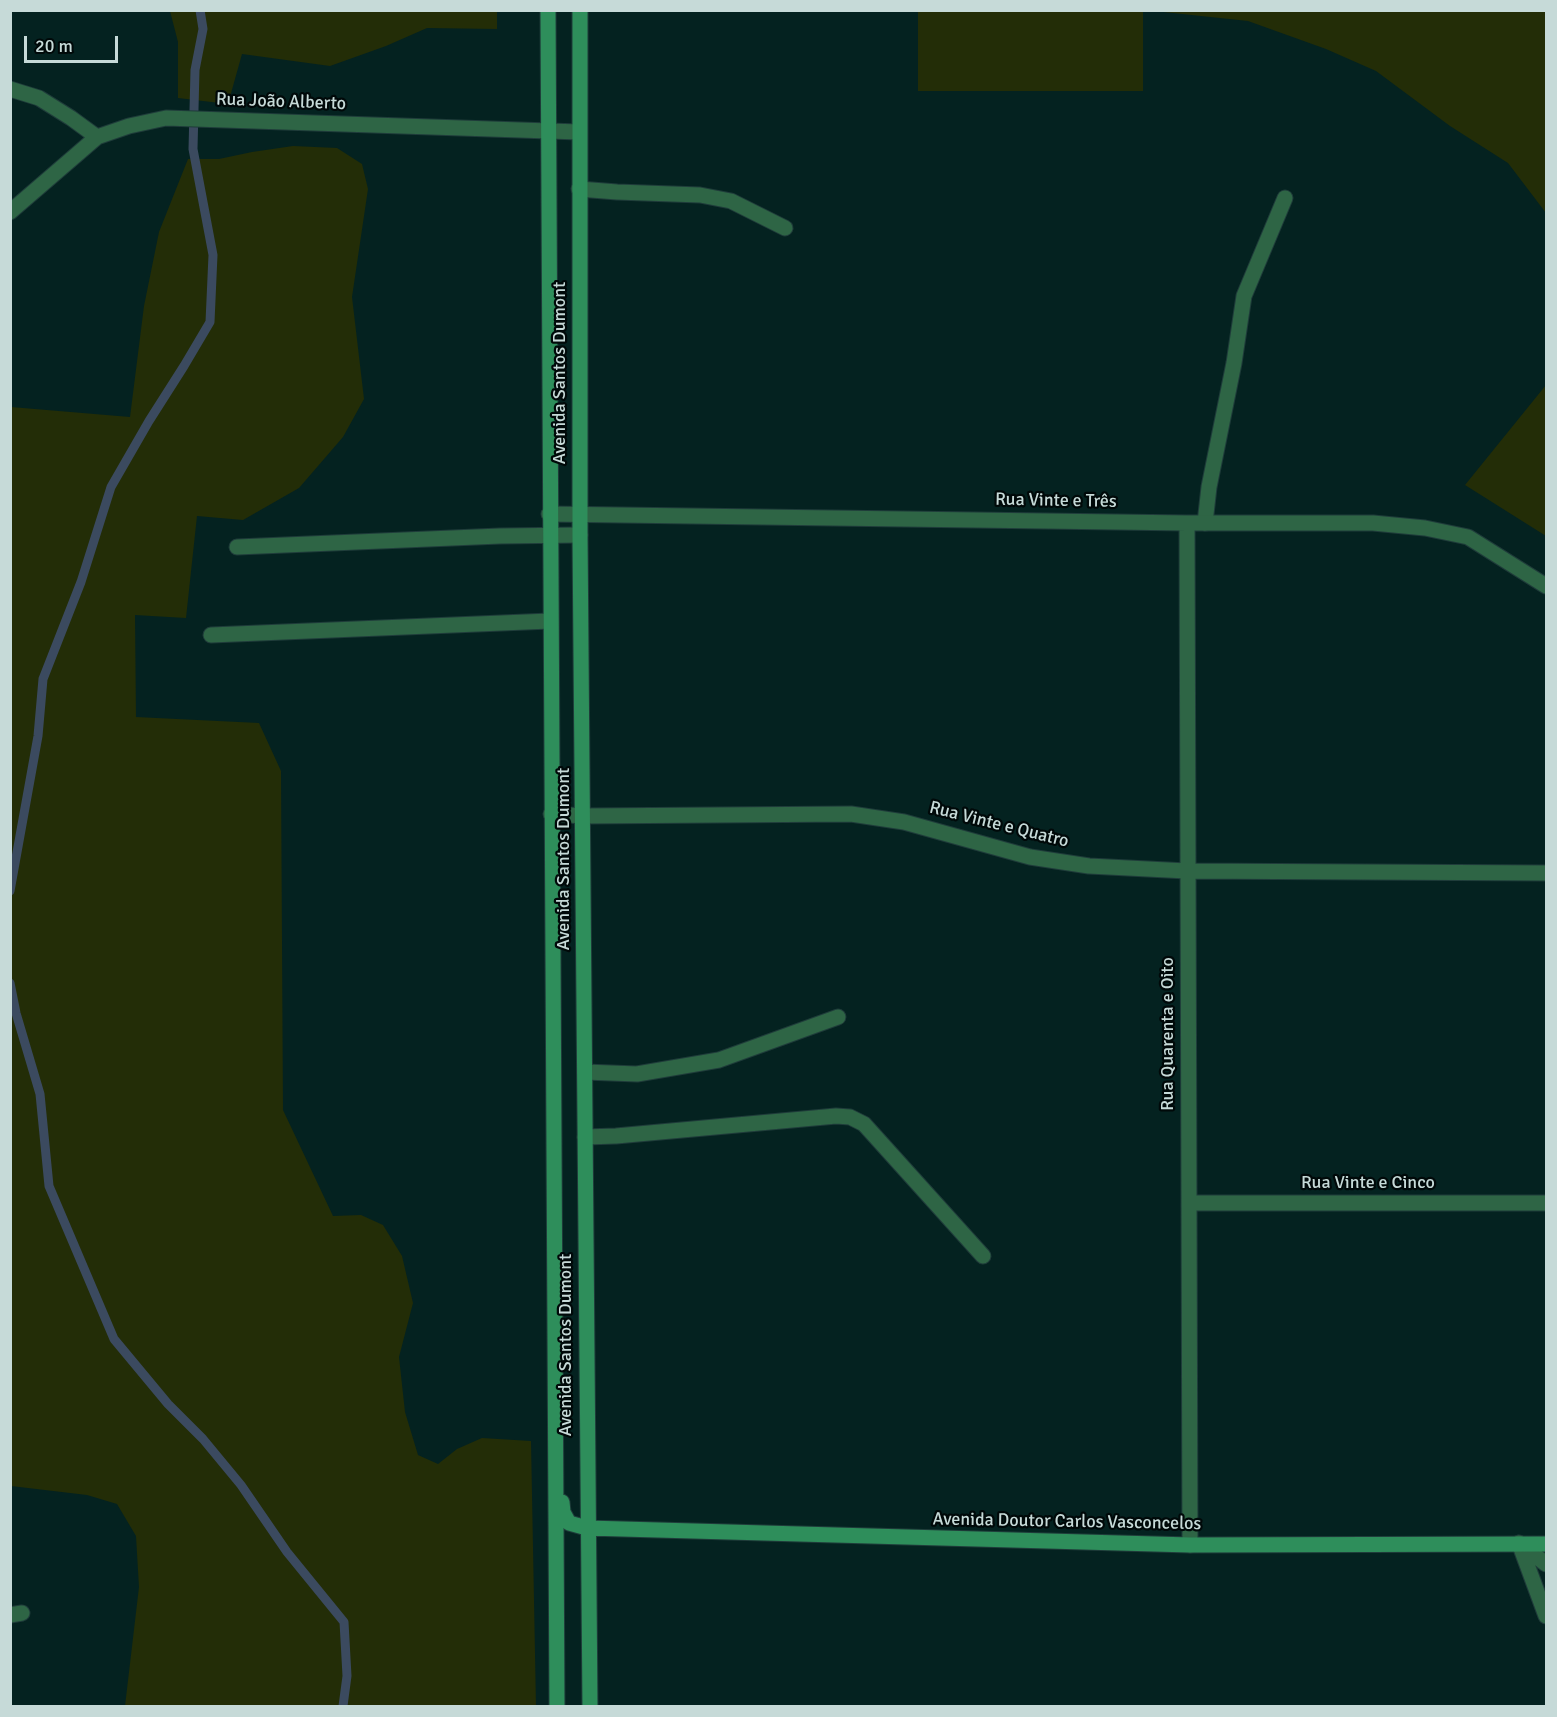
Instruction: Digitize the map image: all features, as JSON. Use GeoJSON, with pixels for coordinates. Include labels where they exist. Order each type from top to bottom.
{"type":"FeatureCollection","features":[{"type":"Feature","properties":{"kind":"main road","name":"Avenida Santos Dumont"},"geometry":{"type":"LineString","coordinates":[[548,10],[557,1707]]}},
{"type":"Feature","properties":{"kind":"main road","name":"Avenida Santos Dumont"},"geometry":{"type":"LineString","coordinates":[[580,10],[580,535],[590,1707]]}},
{"type":"Feature","properties":{"kind":"main road"},"geometry":{"type":"LineString","coordinates":[[554,1373],[561,1431],[562,1512],[569,1524],[587,1528]]}},
{"type":"Feature","properties":{"kind":"main road","name":"Avenida Doutor Carlos Vasconcelos"},"geometry":{"type":"LineString","coordinates":[[587,1528],[1190,1545],[1546,1544]]}},
{"type":"Feature","properties":{"kind":"street"},"geometry":{"type":"LineString","coordinates":[[10,88],[39,98],[98,137]]}},
{"type":"Feature","properties":{"kind":"street","name":"Rua João Alberto"},"geometry":{"type":"LineString","coordinates":[[10,212],[98,137],[129,126],[166,118],[579,132]]}},
{"type":"Feature","properties":{"kind":"street"},"geometry":{"type":"LineString","coordinates":[[579,189],[700,195],[731,201],[784,228]]}},
{"type":"Feature","properties":{"kind":"street"},"geometry":{"type":"LineString","coordinates":[[1205,523],[1209,487],[1234,363],[1244,296],[1285,198]]}},
{"type":"Feature","properties":{"kind":"street","name":"Rua Vinte e Três"},"geometry":{"type":"LineString","coordinates":[[549,514],[1187,523],[1373,523],[1425,528],[1468,537],[1546,586]]}},
{"type":"Feature","properties":{"kind":"street","name":"Rua Quarenta e Oito"},"geometry":{"type":"LineString","coordinates":[[1187,523],[1190,1545]]}},
{"type":"Feature","properties":{"kind":"street"},"geometry":{"type":"LineString","coordinates":[[237,548],[580,535]]}},
{"type":"Feature","properties":{"kind":"street"},"geometry":{"type":"LineString","coordinates":[[211,635],[550,621]]}},
{"type":"Feature","properties":{"kind":"street","name":"Rua Vinte e Quatro"},"geometry":{"type":"LineString","coordinates":[[551,814],[584,816],[851,814],[904,822],[1030,857],[1089,866],[1187,871],[1546,873]]}},
{"type":"Feature","properties":{"kind":"street"},"geometry":{"type":"LineString","coordinates":[[585,1072],[637,1074],[719,1060],[838,1017]]}},
{"type":"Feature","properties":{"kind":"street"},"geometry":{"type":"LineString","coordinates":[[585,1137],[836,1116],[850,1117],[864,1124],[983,1256]]}},
{"type":"Feature","properties":{"kind":"street","name":"Rua Vinte e Cinco"},"geometry":{"type":"LineString","coordinates":[[1189,1203],[1546,1203]]}},
{"type":"Feature","properties":{"kind":"street"},"geometry":{"type":"LineString","coordinates":[[1519,1543],[1546,1564]]}},
{"type":"Feature","properties":{"kind":"street"},"geometry":{"type":"LineString","coordinates":[[1519,1543],[1546,1616]]}},
{"type":"Feature","properties":{"kind":"green space"},"geometry":{"type":"Polygon","coordinates":[[[170,11],[497,11],[497,29],[427,28],[386,46],[330,66],[242,54],[228,104],[178,98],[178,42],[170,11]]]}},
{"type":"Feature","properties":{"kind":"green space"},"geometry":{"type":"Polygon","coordinates":[[[918,11],[1143,11],[1143,91],[918,91],[918,11]]]}},
{"type":"Feature","properties":{"kind":"green space"},"geometry":{"type":"Polygon","coordinates":[[[1154,11],[1546,11],[1546,213],[1508,163],[1450,126],[1376,71],[1326,49],[1248,21],[1154,11]]]}},
{"type":"Feature","properties":{"kind":"green space"},"geometry":{"type":"Polygon","coordinates":[[[293,146],[337,148],[362,164],[368,189],[352,297],[364,399],[343,437],[299,488],[243,520],[197,516],[186,618],[135,615],[136,717],[259,723],[281,771],[283,1110],[333,1216],[361,1215],[383,1225],[402,1256],[413,1303],[399,1357],[405,1412],[418,1455],[438,1464],[457,1449],[482,1438],[531,1441],[536,1706],[125,1706],[139,1587],[136,1536],[117,1504],[87,1495],[11,1486],[11,407],[130,417],[144,306],[159,232],[188,159],[219,159],[293,146]]]}},
{"type":"Feature","properties":{"kind":"green space"},"geometry":{"type":"Polygon","coordinates":[[[1546,385],[1546,536],[1465,485],[1546,385]]]}},
{"type":"Feature","properties":{"kind":"waterway"},"geometry":{"type":"LineString","coordinates":[[10,891],[38,736],[43,679],[81,582],[111,487],[210,322],[213,255],[193,149],[195,70],[203,29],[200,10]]}},
{"type":"Feature","properties":{"kind":"waterway"},"geometry":{"type":"LineString","coordinates":[[10,983],[16,1013],[40,1094],[49,1186],[114,1339],[168,1404],[203,1439],[241,1485],[287,1552],[344,1622],[347,1676],[343,1706]]}}]}
